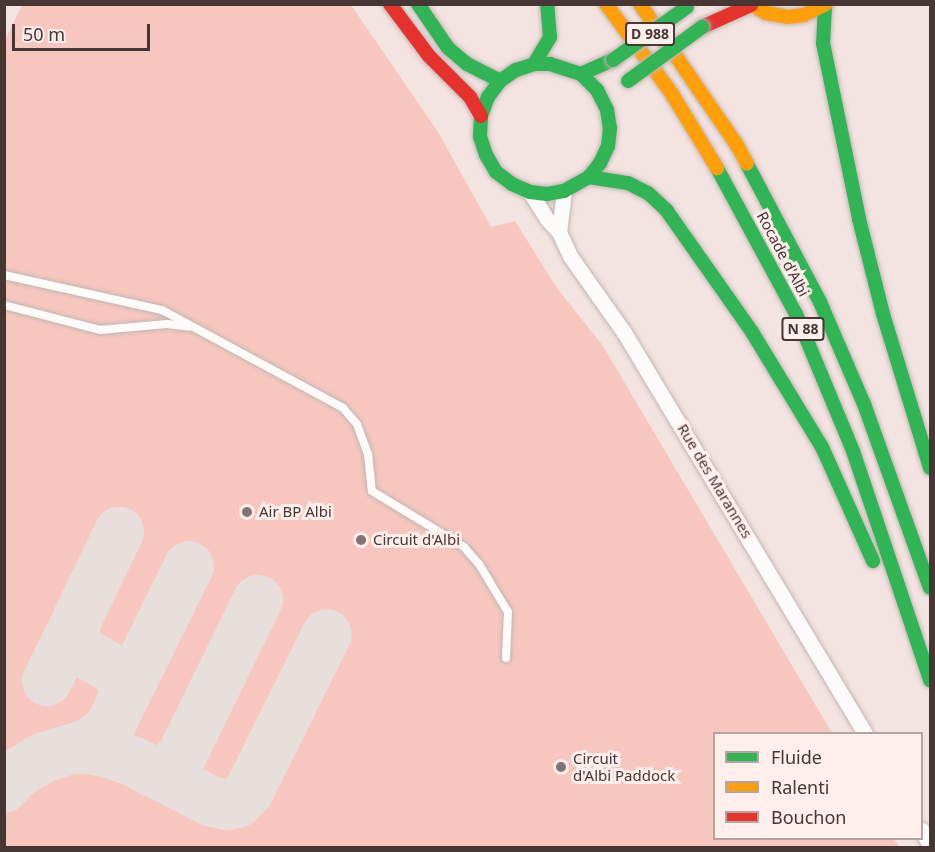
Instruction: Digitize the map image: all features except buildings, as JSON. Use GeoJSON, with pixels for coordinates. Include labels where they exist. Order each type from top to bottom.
{"type":"FeatureCollection","features":[{"type":"Feature","properties":{"kind":"main road"},"geometry":{"type":"LineString","coordinates":[[390,4],[429,56],[470,97],[481,116]]}},
{"type":"Feature","properties":{"kind":"main road"},"geometry":{"type":"LineString","coordinates":[[418,4],[448,48],[467,64],[500,81]]}},
{"type":"Feature","properties":{"kind":"main road"},"geometry":{"type":"LineString","coordinates":[[534,64],[550,37],[547,4]]}},
{"type":"Feature","properties":{"kind":"main road","name":"Rocade d'Albi"},"geometry":{"type":"LineString","coordinates":[[606,4],[672,94],[715,164],[796,314],[853,451],[930,680]]}},
{"type":"Feature","properties":{"kind":"main road","name":"Rocade d'Albi"},"geometry":{"type":"LineString","coordinates":[[640,4],[737,145],[820,302],[864,404],[930,588]]}},
{"type":"Feature","properties":{"kind":"main road"},"geometry":{"type":"LineString","coordinates":[[751,5],[766,13],[788,17],[804,15],[825,5],[824,43],[859,219],[883,314],[930,468]]}},
{"type":"Feature","properties":{"kind":"main road","name":"D 988"},"geometry":{"type":"LineString","coordinates":[[618,95],[702,27],[751,5]]}},
{"type":"Feature","properties":{"kind":"main road","name":"D 988"},"geometry":{"type":"LineString","coordinates":[[581,74],[613,60],[689,6]]}},
{"type":"Feature","properties":{"kind":"main road"},"geometry":{"type":"LineString","coordinates":[[534,64],[550,64],[581,74],[597,90],[618,95],[608,146],[600,163],[589,177],[564,191],[547,194],[530,192],[512,184],[496,172],[486,155],[480,136],[481,116],[488,97],[500,81],[516,70],[534,64]]}},
{"type":"Feature","properties":{"kind":"main road"},"geometry":{"type":"LineString","coordinates":[[589,177],[628,183],[648,193],[667,211],[687,238],[752,332],[822,447],[884,585],[919,647]]}},
{"type":"Feature","properties":{"kind":"street"},"geometry":{"type":"LineString","coordinates":[[559,232],[564,191]]}},
{"type":"Feature","properties":{"kind":"street","name":"Rue des Marannes"},"geometry":{"type":"LineString","coordinates":[[530,192],[547,219],[559,232],[570,256],[626,334],[715,479],[864,732]]}},
{"type":"Feature","properties":{"kind":"lane"},"geometry":{"type":"LineString","coordinates":[[4,275],[162,310],[334,402],[351,415],[368,454],[372,491],[464,547],[479,564],[508,612],[506,658]]}},
{"type":"Feature","properties":{"kind":"lane"},"geometry":{"type":"LineString","coordinates":[[4,305],[100,330],[166,324],[197,329]]}},
{"type":"Feature","properties":{"kind":"shaded area","name":"Circuit d'Albi"},"geometry":{"type":"Polygon","coordinates":[[[22,5],[351,5],[438,132],[491,227],[515,221],[557,288],[603,346],[831,732],[713,732],[713,840],[895,840],[899,847],[5,847],[5,40],[22,5]]]}},
{"type":"Feature","properties":{"kind":"taxiway"},"geometry":{"type":"LineString","coordinates":[[72,749],[88,744],[103,733],[112,723],[125,694],[120,675],[83,652],[77,645],[74,631],[77,619],[119,532]]}},
{"type":"Feature","properties":{"kind":"taxiway"},"geometry":{"type":"LineString","coordinates":[[124,698],[189,566]]}},
{"type":"Feature","properties":{"kind":"taxiway"},"geometry":{"type":"LineString","coordinates":[[150,771],[165,770],[181,757],[258,600]]}},
{"type":"Feature","properties":{"kind":"taxiway"},"geometry":{"type":"LineString","coordinates":[[47,681],[75,624]]}},
{"type":"Feature","properties":{"kind":"taxiway"},"geometry":{"type":"LineString","coordinates":[[4,788],[15,775],[42,758],[72,749],[86,749],[107,752],[134,762],[212,802],[228,805],[237,803],[249,791],[327,634]]}},
{"type":"Feature","properties":{"kind":"traffic: fast"},"geometry":{"type":"LineString","coordinates":[[418,4],[448,48],[467,64],[500,81]]}},
{"type":"Feature","properties":{"kind":"traffic: fast"},"geometry":{"type":"LineString","coordinates":[[534,64],[550,37],[547,4]]}},
{"type":"Feature","properties":{"kind":"traffic: fast"},"geometry":{"type":"LineString","coordinates":[[825,6],[823,43],[859,219],[883,314],[930,468]]}},
{"type":"Feature","properties":{"kind":"traffic: fast"},"geometry":{"type":"LineString","coordinates":[[613,60],[687,7]]}},
{"type":"Feature","properties":{"kind":"traffic: fast"},"geometry":{"type":"LineString","coordinates":[[628,81],[702,27]]}},
{"type":"Feature","properties":{"kind":"traffic: fast"},"geometry":{"type":"LineString","coordinates":[[581,74],[597,90],[607,110],[610,128],[608,146],[600,163],[589,177],[564,191],[547,194],[530,192],[512,184],[496,172],[486,155],[480,136],[481,116],[488,97],[500,81],[516,70],[534,64],[550,64],[581,74],[613,60]]}},
{"type":"Feature","properties":{"kind":"traffic: fast"},"geometry":{"type":"LineString","coordinates":[[747,164],[820,302],[864,404],[930,588]]}},
{"type":"Feature","properties":{"kind":"traffic: fast"},"geometry":{"type":"LineString","coordinates":[[717,168],[796,314],[853,451],[930,680]]}},
{"type":"Feature","properties":{"kind":"traffic: fast"},"geometry":{"type":"LineString","coordinates":[[589,177],[628,183],[648,193],[667,211],[752,332],[822,447],[873,561]]}},
{"type":"Feature","properties":{"kind":"traffic: slow"},"geometry":{"type":"LineString","coordinates":[[606,4],[672,94],[717,168]]}},
{"type":"Feature","properties":{"kind":"traffic: slow"},"geometry":{"type":"LineString","coordinates":[[640,4],[737,145],[747,164]]}},
{"type":"Feature","properties":{"kind":"traffic: slow"},"geometry":{"type":"LineString","coordinates":[[751,4],[766,13],[788,17],[804,15],[826,4]]}},
{"type":"Feature","properties":{"kind":"traffic: jam"},"geometry":{"type":"LineString","coordinates":[[390,4],[429,56],[470,97],[481,116]]}},
{"type":"Feature","properties":{"kind":"traffic: jam"},"geometry":{"type":"LineString","coordinates":[[702,27],[751,5]]}},
{"type":"Feature","properties":{"kind":"place","name":"Air BP Albi"},"geometry":{"type":"Point","coordinates":[247,512]}},
{"type":"Feature","properties":{"kind":"place","name":"Circuit d'Albi"},"geometry":{"type":"Point","coordinates":[361,540]}},
{"type":"Feature","properties":{"kind":"place","name":"Circuit d'Albi Paddock"},"geometry":{"type":"Point","coordinates":[561,767]}}]}
